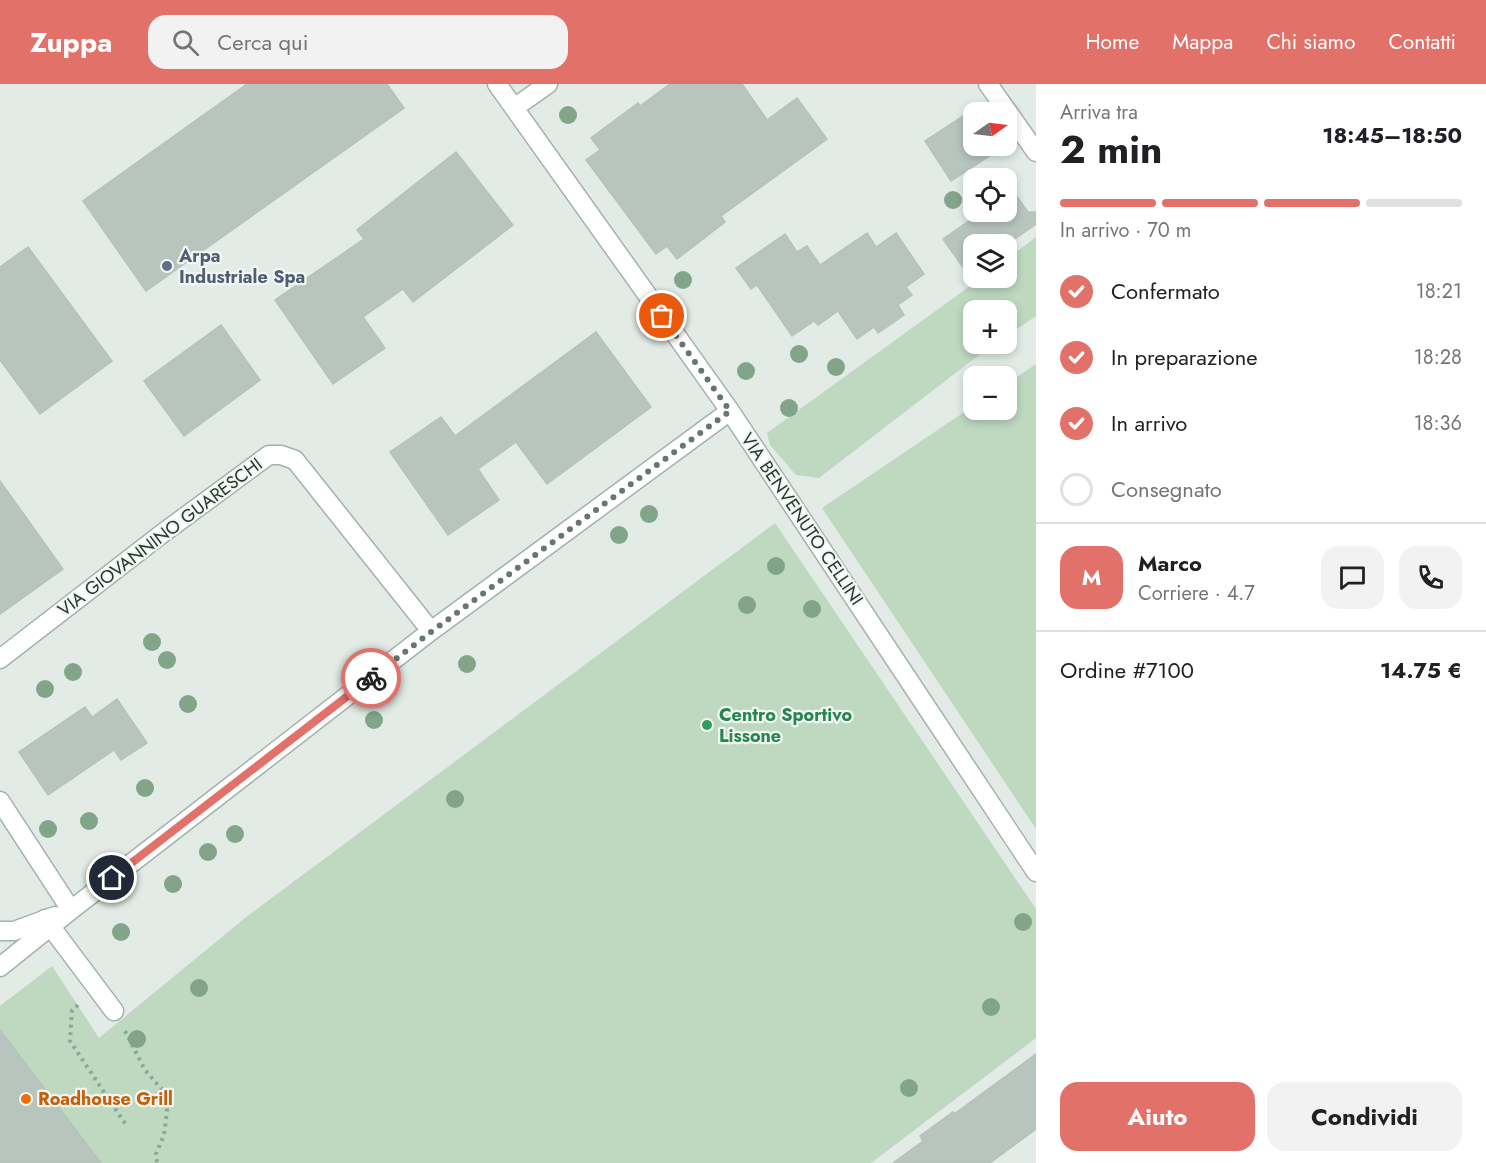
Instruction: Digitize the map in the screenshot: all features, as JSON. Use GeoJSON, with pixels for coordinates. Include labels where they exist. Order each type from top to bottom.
{"type":"FeatureCollection","features":[{"type":"Feature","properties":{"kind":"street","name":"VIA BENVENUTO CELLINI"},"geometry":{"type":"LineString","coordinates":[[497,84],[730,411],[1036,872]]}},
{"type":"Feature","properties":{"kind":"street"},"geometry":{"type":"LineString","coordinates":[[514,108],[548,84]]}},
{"type":"Feature","properties":{"kind":"street"},"geometry":{"type":"LineString","coordinates":[[988,84],[1036,152]]}},
{"type":"Feature","properties":{"kind":"street"},"geometry":{"type":"LineString","coordinates":[[0,967],[47,923],[71,910],[431,632],[730,411]]}},
{"type":"Feature","properties":{"kind":"street","name":"VIA GIOVANNINO GUARESCHI"},"geometry":{"type":"LineString","coordinates":[[0,659],[163,533],[269,455],[281,455],[295,460],[431,632]]}},
{"type":"Feature","properties":{"kind":"street"},"geometry":{"type":"LineString","coordinates":[[0,801],[71,910]]}},
{"type":"Feature","properties":{"kind":"street"},"geometry":{"type":"LineString","coordinates":[[0,931],[14,931],[47,923]]}},
{"type":"Feature","properties":{"kind":"street"},"geometry":{"type":"LineString","coordinates":[[47,923],[114,1011]]}},
{"type":"Feature","properties":{"kind":"path"},"geometry":{"type":"LineString","coordinates":[[98,991],[72,1011],[70,1041],[126,1125]]}},
{"type":"Feature","properties":{"kind":"path"},"geometry":{"type":"LineString","coordinates":[[114,1011],[146,1070],[165,1093],[167,1111],[164,1135],[156,1154],[157,1163]]}},
{"type":"Feature","properties":{"kind":"green space"},"geometry":{"type":"Polygon","coordinates":[[[1036,237],[1036,316],[1017,329],[1017,300],[963,300],[963,354],[980,354],[819,478],[796,475],[770,445],[767,433],[967,288],[1017,288],[1017,251],[1036,237]]]}},
{"type":"Feature","properties":{"kind":"green space"},"geometry":{"type":"Polygon","coordinates":[[[1036,364],[1036,829],[822,508],[963,413],[963,420],[1017,420],[1017,377],[1036,364]]]}},
{"type":"Feature","properties":{"kind":"green space","name":"Centro Sportivo Lissone"},"geometry":{"type":"Polygon","coordinates":[[[775,523],[1036,909],[1036,1038],[871,1163],[0,1163],[0,1006],[52,966],[99,1038],[245,918],[775,523]]]}},
{"type":"Feature","properties":{"kind":"building"},"geometry":{"type":"Polygon","coordinates":[[[247,84],[387,84],[404,108],[146,291],[83,201],[247,84]]]}},
{"type":"Feature","properties":{"kind":"building"},"geometry":{"type":"Polygon","coordinates":[[[670,84],[742,84],[767,120],[797,98],[827,139],[721,216],[725,222],[677,259],[667,246],[656,254],[586,160],[600,150],[591,138],[638,103],[640,106],[670,84]]]}},
{"type":"Feature","properties":{"kind":"building"},"geometry":{"type":"Polygon","coordinates":[[[963,116],[963,156],[990,156],[971,168],[963,168],[963,173],[951,181],[925,141],[963,116]]]}},
{"type":"Feature","properties":{"kind":"building"},"geometry":{"type":"Polygon","coordinates":[[[456,152],[513,225],[413,302],[403,289],[363,317],[385,348],[333,384],[275,300],[364,239],[357,230],[456,152]]]}},
{"type":"Feature","properties":{"kind":"building"},"geometry":{"type":"Polygon","coordinates":[[[1017,196],[1028,212],[1036,212],[1036,224],[1017,237],[1017,234],[963,234],[963,267],[943,239],[968,222],[1017,222],[1017,196]]]}},
{"type":"Feature","properties":{"kind":"building"},"geometry":{"type":"Polygon","coordinates":[[[867,233],[876,247],[896,233],[924,274],[906,287],[912,295],[898,305],[904,315],[878,333],[874,327],[857,339],[838,311],[818,325],[814,321],[792,336],[757,285],[751,289],[736,268],[785,234],[797,252],[807,246],[820,265],[867,233]]]}},
{"type":"Feature","properties":{"kind":"building"},"geometry":{"type":"Polygon","coordinates":[[[28,247],[112,361],[40,414],[0,360],[0,267],[28,247]]]}},
{"type":"Feature","properties":{"kind":"building"},"geometry":{"type":"Polygon","coordinates":[[[221,325],[260,380],[184,436],[144,381],[221,325]]]}},
{"type":"Feature","properties":{"kind":"building"},"geometry":{"type":"Polygon","coordinates":[[[596,332],[651,407],[547,484],[516,442],[478,469],[499,500],[448,535],[390,452],[441,417],[455,436],[596,332]]]}},
{"type":"Feature","properties":{"kind":"building"},"geometry":{"type":"Polygon","coordinates":[[[0,481],[63,569],[0,614],[0,481]]]}},
{"type":"Feature","properties":{"kind":"building"},"geometry":{"type":"Polygon","coordinates":[[[117,699],[147,743],[121,760],[114,750],[48,795],[19,752],[85,707],[92,717],[117,699]]]}},
{"type":"Feature","properties":{"kind":"building","name":"Roadhouse Grill"},"geometry":{"type":"Polygon","coordinates":[[[0,1030],[101,1163],[0,1163],[0,1030]]]}},
{"type":"Feature","properties":{"kind":"building"},"geometry":{"type":"Polygon","coordinates":[[[1036,1054],[1036,1129],[990,1163],[893,1163],[923,1141],[920,1136],[1036,1054]]]}},
{"type":"Feature","properties":{"kind":"way so far"},"geometry":{"type":"LineString","coordinates":[[371,678],[730,411],[662,316]]}},
{"type":"Feature","properties":{"kind":"place","name":"Arpa Industriale Spa"},"geometry":{"type":"Point","coordinates":[167,266]}},
{"type":"Feature","properties":{"kind":"place","name":"Centro Sportivo Lissone"},"geometry":{"type":"Point","coordinates":[707,725]}},
{"type":"Feature","properties":{"kind":"place","name":"Roadhouse Grill"},"geometry":{"type":"Point","coordinates":[26,1099]}},
{"type":"Feature","properties":{"kind":"route"},"geometry":{"type":"LineString","coordinates":[[112,878],[371,678]]}}]}
